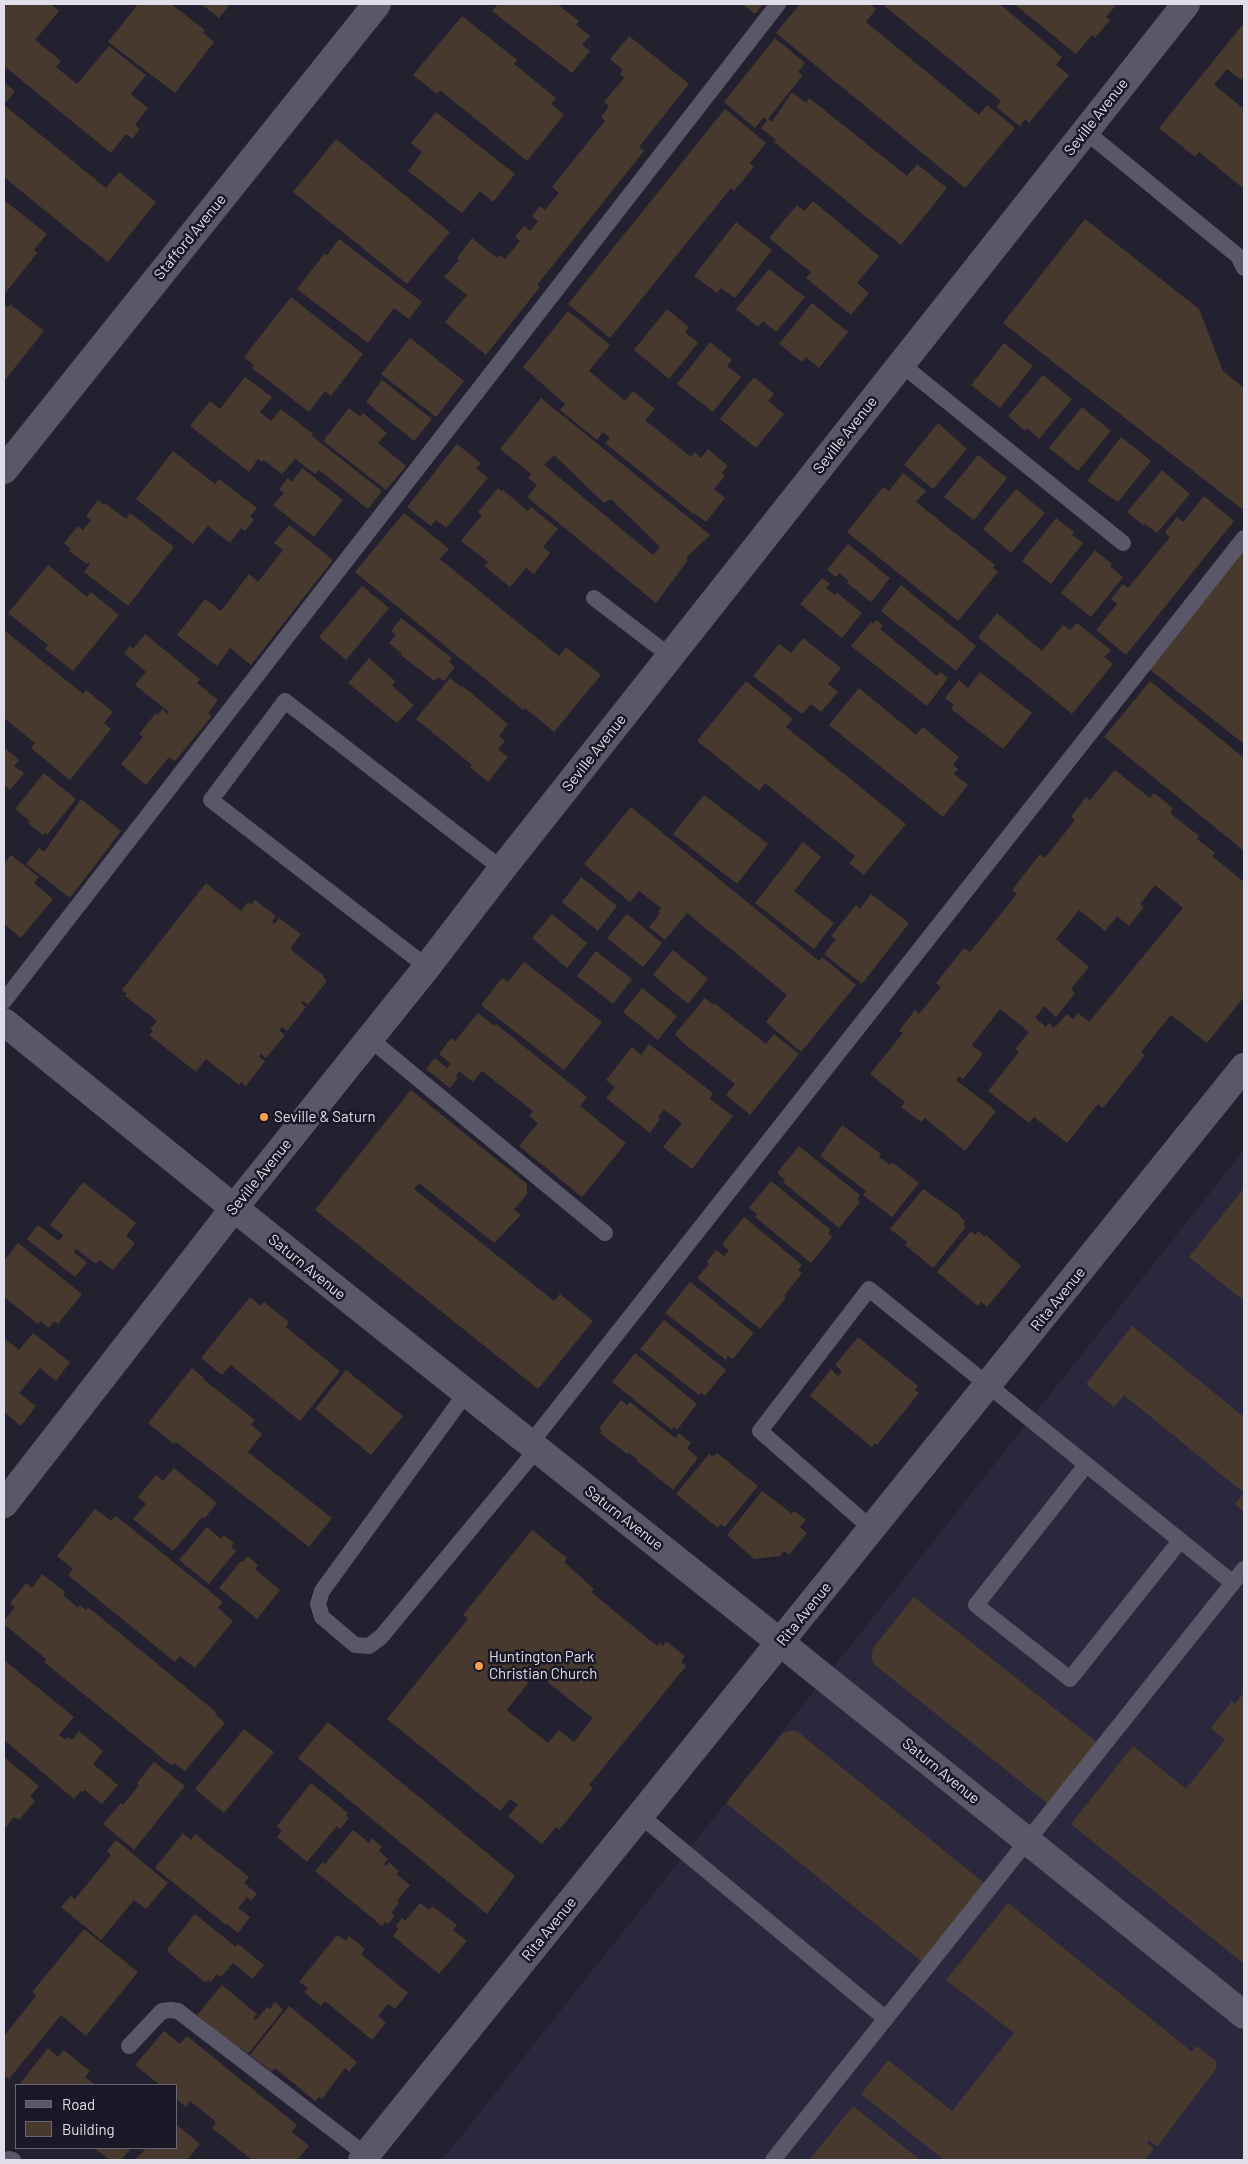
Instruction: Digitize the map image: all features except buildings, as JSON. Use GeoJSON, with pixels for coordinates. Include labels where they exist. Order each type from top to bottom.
{"type":"FeatureCollection","features":[{"type":"Feature","properties":{"kind":"street","name":"Stafford Avenue"},"geometry":{"type":"LineString","coordinates":[[4,470],[377,4]]}},
{"type":"Feature","properties":{"kind":"street","name":"Seville Avenue"},"geometry":{"type":"LineString","coordinates":[[4,1504],[234,1208],[427,967],[502,869],[1186,4]]}},
{"type":"Feature","properties":{"kind":"street","name":"Saturn Avenue"},"geometry":{"type":"LineString","coordinates":[[4,1022],[1244,2015]]}},
{"type":"Feature","properties":{"kind":"street","name":"Rita Avenue"},"geometry":{"type":"LineString","coordinates":[[364,2158],[1244,1067]]}},
{"type":"Feature","properties":{"kind":"lane"},"geometry":{"type":"LineString","coordinates":[[4,1001],[778,4]]}},
{"type":"Feature","properties":{"kind":"lane"},"geometry":{"type":"LineString","coordinates":[[1085,131],[1238,256],[1244,268]]}},
{"type":"Feature","properties":{"kind":"lane"},"geometry":{"type":"LineString","coordinates":[[901,364],[1123,544]]}},
{"type":"Feature","properties":{"kind":"lane"},"geometry":{"type":"LineString","coordinates":[[466,1393],[322,1591],[318,1604],[322,1617],[355,1644],[369,1646],[381,1637],[534,1446],[1244,538]]}},
{"type":"Feature","properties":{"kind":"lane"},"geometry":{"type":"LineString","coordinates":[[594,598],[670,656]]}},
{"type":"Feature","properties":{"kind":"lane"},"geometry":{"type":"LineString","coordinates":[[427,967],[211,800],[285,701],[502,869]]}},
{"type":"Feature","properties":{"kind":"lane"},"geometry":{"type":"LineString","coordinates":[[370,1039],[605,1233]]}},
{"type":"Feature","properties":{"kind":"lane"},"geometry":{"type":"LineString","coordinates":[[872,1529],[760,1430],[869,1289],[1233,1583]]}},
{"type":"Feature","properties":{"kind":"lane"},"geometry":{"type":"LineString","coordinates":[[1086,1465],[976,1605],[1070,1679],[1180,1541]]}},
{"type":"Feature","properties":{"kind":"lane"},"geometry":{"type":"LineString","coordinates":[[773,2160],[1244,1570]]}},
{"type":"Feature","properties":{"kind":"lane"},"geometry":{"type":"LineString","coordinates":[[641,1816],[886,2019]]}},
{"type":"Feature","properties":{"kind":"lane"},"geometry":{"type":"LineString","coordinates":[[129,2046],[162,2011],[171,2010],[178,2012],[364,2158]]}},
{"type":"Feature","properties":{"kind":"lane"},"geometry":{"type":"LineString","coordinates":[[6,2160],[13,2160]]}},
{"type":"Feature","properties":{"kind":"shaded area"},"geometry":{"type":"Polygon","coordinates":[[[1244,1150],[1244,2160],[442,2160],[1244,1150]]]}},
{"type":"Feature","properties":{"kind":"place","name":"Seville & Saturn"},"geometry":{"type":"Point","coordinates":[264,1117]}},
{"type":"Feature","properties":{"kind":"place","name":"Huntington Park Christian Church"},"geometry":{"type":"Point","coordinates":[479,1666]}}]}
